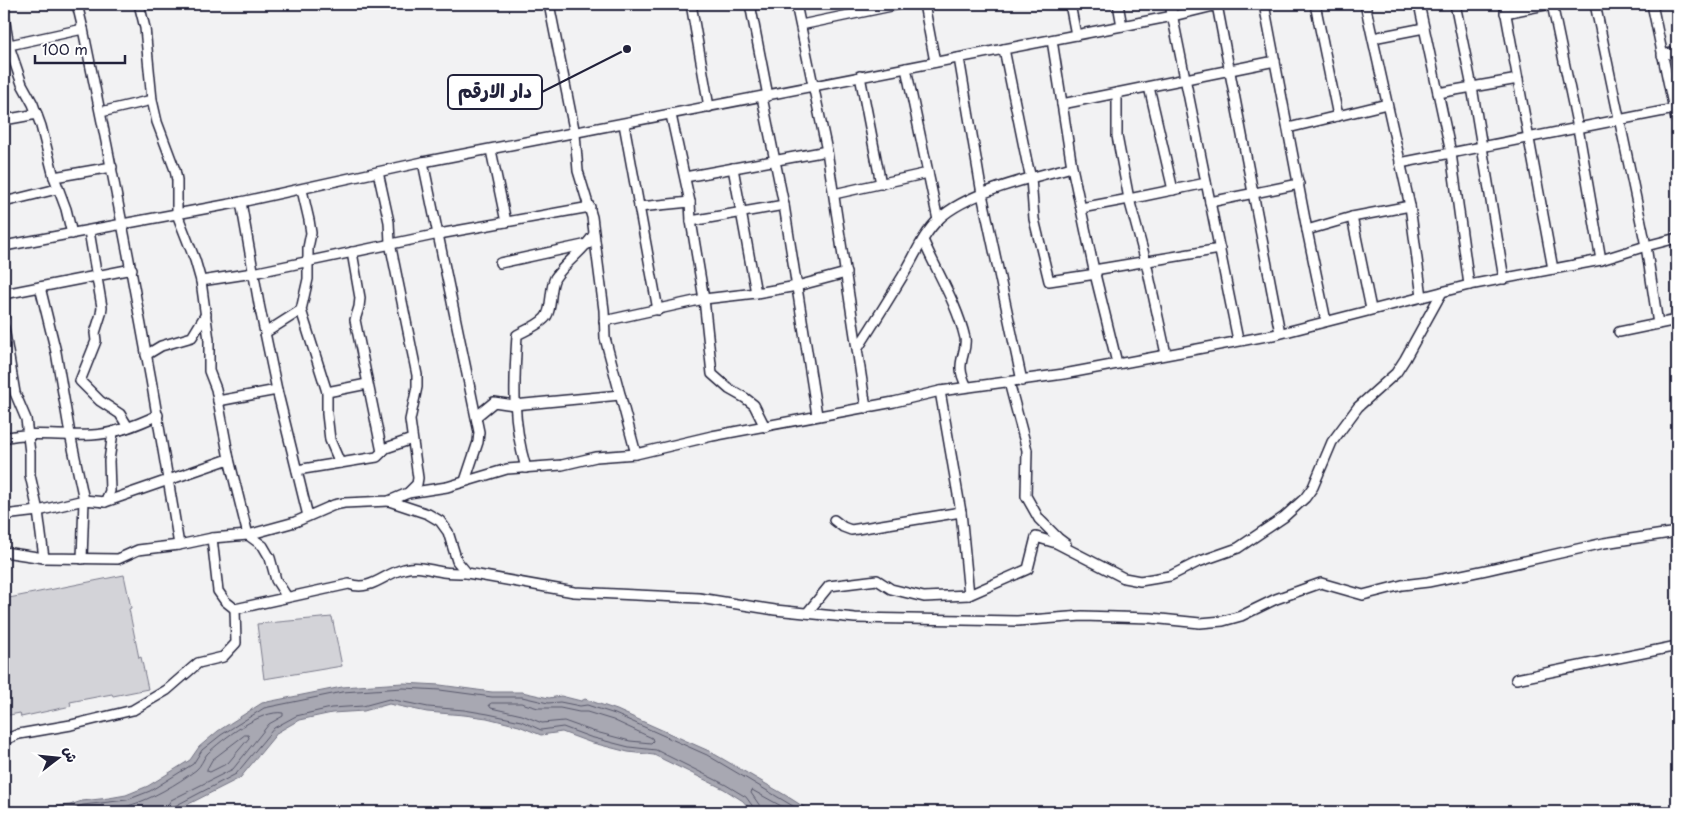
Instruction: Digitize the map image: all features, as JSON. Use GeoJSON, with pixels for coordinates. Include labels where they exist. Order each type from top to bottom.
{"type":"FeatureCollection","features":[{"type":"Feature","properties":{"kind":"street"},"geometry":{"type":"LineString","coordinates":[[77,4],[124,224],[180,545]]}},
{"type":"Feature","properties":{"kind":"street"},"geometry":{"type":"LineString","coordinates":[[139,4],[145,28],[152,100],[157,122],[177,180],[177,214],[201,281],[209,340],[208,364],[218,401],[229,459],[248,535],[263,546],[270,558],[276,580],[287,597]]}},
{"type":"Feature","properties":{"kind":"street"},"geometry":{"type":"LineString","coordinates":[[549,4],[575,134],[578,171],[590,207],[605,338],[636,454]]}},
{"type":"Feature","properties":{"kind":"street"},"geometry":{"type":"LineString","coordinates":[[691,4],[709,107]]}},
{"type":"Feature","properties":{"kind":"street"},"geometry":{"type":"LineString","coordinates":[[750,4],[818,416]]}},
{"type":"Feature","properties":{"kind":"street"},"geometry":{"type":"LineString","coordinates":[[796,4],[827,151],[866,408]]}},
{"type":"Feature","properties":{"kind":"street"},"geometry":{"type":"LineString","coordinates":[[847,4],[849,14]]}},
{"type":"Feature","properties":{"kind":"street"},"geometry":{"type":"LineString","coordinates":[[801,24],[900,4]]}},
{"type":"Feature","properties":{"kind":"street"},"geometry":{"type":"LineString","coordinates":[[924,4],[935,62]]}},
{"type":"Feature","properties":{"kind":"street"},"geometry":{"type":"LineString","coordinates":[[1070,4],[1076,35]]}},
{"type":"Feature","properties":{"kind":"street"},"geometry":{"type":"LineString","coordinates":[[1118,4],[1122,26]]}},
{"type":"Feature","properties":{"kind":"street"},"geometry":{"type":"LineString","coordinates":[[1170,4],[1238,340]]}},
{"type":"Feature","properties":{"kind":"street"},"geometry":{"type":"LineString","coordinates":[[4,246],[302,190],[423,162],[765,97],[860,76],[1173,16],[1220,4],[1229,71],[1280,333]]}},
{"type":"Feature","properties":{"kind":"street"},"geometry":{"type":"LineString","coordinates":[[1264,4],[1326,321]]}},
{"type":"Feature","properties":{"kind":"street"},"geometry":{"type":"LineString","coordinates":[[1315,4],[1338,116]]}},
{"type":"Feature","properties":{"kind":"street"},"geometry":{"type":"LineString","coordinates":[[1365,4],[1410,206],[1422,297]]}},
{"type":"Feature","properties":{"kind":"street"},"geometry":{"type":"LineString","coordinates":[[1419,4],[1451,153],[1469,285]]}},
{"type":"Feature","properties":{"kind":"street"},"geometry":{"type":"LineString","coordinates":[[1454,4],[1472,87],[1504,278]]}},
{"type":"Feature","properties":{"kind":"street"},"geometry":{"type":"LineString","coordinates":[[1553,269],[1504,8],[1551,4],[1578,128],[1601,260]]}},
{"type":"Feature","properties":{"kind":"street"},"geometry":{"type":"LineString","coordinates":[[1595,4],[1646,246],[1658,324]]}},
{"type":"Feature","properties":{"kind":"street"},"geometry":{"type":"LineString","coordinates":[[1652,4],[1677,124]]}},
{"type":"Feature","properties":{"kind":"street"},"geometry":{"type":"LineString","coordinates":[[4,18],[7,46],[22,84],[37,114],[57,189],[66,209],[72,234]]}},
{"type":"Feature","properties":{"kind":"street"},"geometry":{"type":"LineString","coordinates":[[1373,38],[1424,28]]}},
{"type":"Feature","properties":{"kind":"street"},"geometry":{"type":"LineString","coordinates":[[7,46],[83,29]]}},
{"type":"Feature","properties":{"kind":"street"},"geometry":{"type":"LineString","coordinates":[[1052,40],[1072,167],[1117,363]]}},
{"type":"Feature","properties":{"kind":"street"},"geometry":{"type":"LineString","coordinates":[[1004,49],[1032,178],[1034,219],[1049,281],[1220,249]]}},
{"type":"Feature","properties":{"kind":"street"},"geometry":{"type":"LineString","coordinates":[[1662,55],[1677,52]]}},
{"type":"Feature","properties":{"kind":"street"},"geometry":{"type":"LineString","coordinates":[[958,58],[982,194],[1022,380]]}},
{"type":"Feature","properties":{"kind":"street"},"geometry":{"type":"LineString","coordinates":[[1062,104],[1275,61]]}},
{"type":"Feature","properties":{"kind":"street"},"geometry":{"type":"LineString","coordinates":[[906,68],[938,220]]}},
{"type":"Feature","properties":{"kind":"street"},"geometry":{"type":"LineString","coordinates":[[860,76],[881,184]]}},
{"type":"Feature","properties":{"kind":"street"},"geometry":{"type":"LineString","coordinates":[[1438,93],[1518,79]]}},
{"type":"Feature","properties":{"kind":"street"},"geometry":{"type":"LineString","coordinates":[[1149,87],[1172,190]]}},
{"type":"Feature","properties":{"kind":"street"},"geometry":{"type":"LineString","coordinates":[[1118,93],[1117,136],[1129,199],[1146,262],[1166,354]]}},
{"type":"Feature","properties":{"kind":"street"},"geometry":{"type":"LineString","coordinates":[[101,112],[152,100]]}},
{"type":"Feature","properties":{"kind":"street"},"geometry":{"type":"LineString","coordinates":[[1288,128],[1387,104]]}},
{"type":"Feature","properties":{"kind":"street"},"geometry":{"type":"LineString","coordinates":[[1400,162],[1620,121],[1674,104]]}},
{"type":"Feature","properties":{"kind":"street"},"geometry":{"type":"LineString","coordinates":[[4,120],[37,114]]}},
{"type":"Feature","properties":{"kind":"street"},"geometry":{"type":"LineString","coordinates":[[671,115],[690,202],[691,221],[704,299],[712,374],[729,389],[754,405],[765,427]]}},
{"type":"Feature","properties":{"kind":"street"},"geometry":{"type":"LineString","coordinates":[[624,124],[658,310]]}},
{"type":"Feature","properties":{"kind":"street"},"geometry":{"type":"LineString","coordinates":[[491,150],[506,222]]}},
{"type":"Feature","properties":{"kind":"street"},"geometry":{"type":"LineString","coordinates":[[685,177],[827,151]]}},
{"type":"Feature","properties":{"kind":"street"},"geometry":{"type":"LineString","coordinates":[[423,162],[479,432],[478,442],[464,481]]}},
{"type":"Feature","properties":{"kind":"street"},"geometry":{"type":"LineString","coordinates":[[54,177],[112,167]]}},
{"type":"Feature","properties":{"kind":"street"},"geometry":{"type":"LineString","coordinates":[[858,348],[923,240],[938,220],[950,211],[982,194],[1072,167]]}},
{"type":"Feature","properties":{"kind":"street"},"geometry":{"type":"LineString","coordinates":[[733,168],[756,293]]}},
{"type":"Feature","properties":{"kind":"street"},"geometry":{"type":"LineString","coordinates":[[378,172],[389,222],[390,244],[417,375],[417,387],[410,414],[418,478],[417,484],[408,493]]}},
{"type":"Feature","properties":{"kind":"street"},"geometry":{"type":"LineString","coordinates":[[834,194],[928,173]]}},
{"type":"Feature","properties":{"kind":"street"},"geometry":{"type":"LineString","coordinates":[[1081,208],[1206,183]]}},
{"type":"Feature","properties":{"kind":"street"},"geometry":{"type":"LineString","coordinates":[[1210,202],[1299,184]]}},
{"type":"Feature","properties":{"kind":"street"},"geometry":{"type":"LineString","coordinates":[[4,202],[57,189]]}},
{"type":"Feature","properties":{"kind":"street"},"geometry":{"type":"LineString","coordinates":[[302,190],[311,226],[308,248],[308,279],[301,310],[327,392],[330,440],[340,464]]}},
{"type":"Feature","properties":{"kind":"street"},"geometry":{"type":"LineString","coordinates":[[241,202],[265,332],[308,516]]}},
{"type":"Feature","properties":{"kind":"street"},"geometry":{"type":"LineString","coordinates":[[639,207],[690,202]]}},
{"type":"Feature","properties":{"kind":"street"},"geometry":{"type":"LineString","coordinates":[[691,221],[784,204]]}},
{"type":"Feature","properties":{"kind":"street"},"geometry":{"type":"LineString","coordinates":[[1307,230],[1352,217],[1410,206]]}},
{"type":"Feature","properties":{"kind":"street"},"geometry":{"type":"LineString","coordinates":[[201,281],[254,273],[439,234],[590,207]]}},
{"type":"Feature","properties":{"kind":"street"},"geometry":{"type":"LineString","coordinates":[[1352,217],[1372,310]]}},
{"type":"Feature","properties":{"kind":"street"},"geometry":{"type":"LineString","coordinates":[[4,438],[28,434],[92,435],[113,432],[128,427],[120,414],[100,401],[80,380],[96,342],[95,333],[102,307],[89,231]]}},
{"type":"Feature","properties":{"kind":"street"},"geometry":{"type":"LineString","coordinates":[[526,468],[519,445],[514,405],[517,335],[545,319],[548,314],[554,279],[588,244],[594,234]]}},
{"type":"Feature","properties":{"kind":"street"},"geometry":{"type":"LineString","coordinates":[[390,501],[408,493],[439,489],[507,470],[562,465],[596,457],[636,454],[712,436],[866,408],[940,391],[1064,374],[1280,333],[1469,285],[1601,260],[1677,238]]}},
{"type":"Feature","properties":{"kind":"street"},"geometry":{"type":"LineString","coordinates":[[923,240],[952,300],[965,340],[961,371],[967,387]]}},
{"type":"Feature","properties":{"kind":"street"},"geometry":{"type":"LineString","coordinates":[[500,263],[588,244]]}},
{"type":"Feature","properties":{"kind":"street"},"geometry":{"type":"LineString","coordinates":[[352,252],[360,298],[355,320],[382,452]]}},
{"type":"Feature","properties":{"kind":"street"},"geometry":{"type":"LineString","coordinates":[[4,316],[4,295],[132,269]]}},
{"type":"Feature","properties":{"kind":"street"},"geometry":{"type":"LineString","coordinates":[[604,321],[704,299],[797,286],[846,273]]}},
{"type":"Feature","properties":{"kind":"street"},"geometry":{"type":"LineString","coordinates":[[40,287],[56,352],[84,500],[82,559]]}},
{"type":"Feature","properties":{"kind":"street"},"geometry":{"type":"LineString","coordinates":[[807,613],[829,586],[877,580],[891,589],[924,596],[969,595],[1028,569],[1036,537],[1056,543],[1124,578],[1140,581],[1170,576],[1198,562],[1238,548],[1284,517],[1305,498],[1313,486],[1332,442],[1358,406],[1396,373],[1442,292]]}},
{"type":"Feature","properties":{"kind":"street"},"geometry":{"type":"LineString","coordinates":[[265,332],[301,310]]}},
{"type":"Feature","properties":{"kind":"street"},"geometry":{"type":"LineString","coordinates":[[146,354],[162,346],[192,337],[206,314]]}},
{"type":"Feature","properties":{"kind":"street"},"geometry":{"type":"LineString","coordinates":[[1619,332],[1677,320]]}},
{"type":"Feature","properties":{"kind":"street"},"geometry":{"type":"LineString","coordinates":[[4,328],[8,378],[26,420],[30,453],[30,475],[38,511],[44,558]]}},
{"type":"Feature","properties":{"kind":"street"},"geometry":{"type":"LineString","coordinates":[[1009,382],[1027,450],[1026,496],[1039,519],[1058,538],[1094,562]]}},
{"type":"Feature","properties":{"kind":"street"},"geometry":{"type":"LineString","coordinates":[[327,392],[367,384]]}},
{"type":"Feature","properties":{"kind":"street"},"geometry":{"type":"LineString","coordinates":[[218,401],[278,390]]}},
{"type":"Feature","properties":{"kind":"street"},"geometry":{"type":"LineString","coordinates":[[940,391],[961,512],[969,595]]}},
{"type":"Feature","properties":{"kind":"street"},"geometry":{"type":"LineString","coordinates":[[476,416],[494,402],[514,405],[620,395]]}},
{"type":"Feature","properties":{"kind":"street"},"geometry":{"type":"LineString","coordinates":[[113,432],[158,415]]}},
{"type":"Feature","properties":{"kind":"street"},"geometry":{"type":"LineString","coordinates":[[105,502],[110,491],[109,462],[113,432]]}},
{"type":"Feature","properties":{"kind":"street"},"geometry":{"type":"LineString","coordinates":[[297,470],[376,457],[386,448],[412,438]]}},
{"type":"Feature","properties":{"kind":"street"},"geometry":{"type":"LineString","coordinates":[[4,516],[38,511],[84,500],[105,502],[229,459]]}},
{"type":"Feature","properties":{"kind":"street"},"geometry":{"type":"LineString","coordinates":[[4,552],[44,558],[118,559],[138,550],[180,545],[212,538],[248,535],[295,522],[334,505],[390,501],[428,514],[440,521],[448,532],[457,561],[466,573]]}},
{"type":"Feature","properties":{"kind":"street"},"geometry":{"type":"LineString","coordinates":[[834,520],[851,530],[961,512]]}},
{"type":"Feature","properties":{"kind":"street"},"geometry":{"type":"LineString","coordinates":[[235,609],[349,584],[366,586],[395,572],[409,568],[424,568],[466,573],[574,592],[699,598],[775,610],[855,618],[1017,622],[1082,616],[1113,616],[1200,623],[1224,621],[1241,616],[1276,599],[1320,583],[1363,595],[1604,544],[1677,532]]}},
{"type":"Feature","properties":{"kind":"street"},"geometry":{"type":"LineString","coordinates":[[4,740],[19,734],[71,725],[132,710],[167,690],[198,663],[223,657],[236,643],[235,609],[225,601],[218,591],[212,538]]}},
{"type":"Feature","properties":{"kind":"street"},"geometry":{"type":"LineString","coordinates":[[1516,679],[1677,646]]}},
{"type":"Feature","properties":{"kind":"shaded area"},"geometry":{"type":"Polygon","coordinates":[[[124,575],[139,658],[141,657],[148,689],[70,702],[71,706],[21,717],[20,713],[4,716],[4,599],[124,575]]]}},
{"type":"Feature","properties":{"kind":"shaded area"},"geometry":{"type":"Polygon","coordinates":[[[332,617],[342,666],[264,679],[257,624],[332,617]]]}},
{"type":"Feature","properties":{"kind":"water"},"geometry":{"type":"Polygon","coordinates":[[[403,683],[440,685],[492,692],[522,692],[549,698],[561,696],[581,701],[585,699],[617,710],[709,751],[812,812],[752,812],[743,801],[724,789],[654,755],[628,752],[589,742],[562,732],[541,735],[519,726],[487,718],[427,712],[389,704],[364,711],[332,713],[299,720],[278,732],[240,778],[173,812],[4,812],[70,805],[82,801],[126,795],[148,786],[190,760],[199,747],[218,731],[262,703],[342,687],[403,683]]]}},
{"type":"Feature","properties":{"kind":"place","name":"دار الارقم"},"geometry":{"type":"Point","coordinates":[627,49]}}]}
